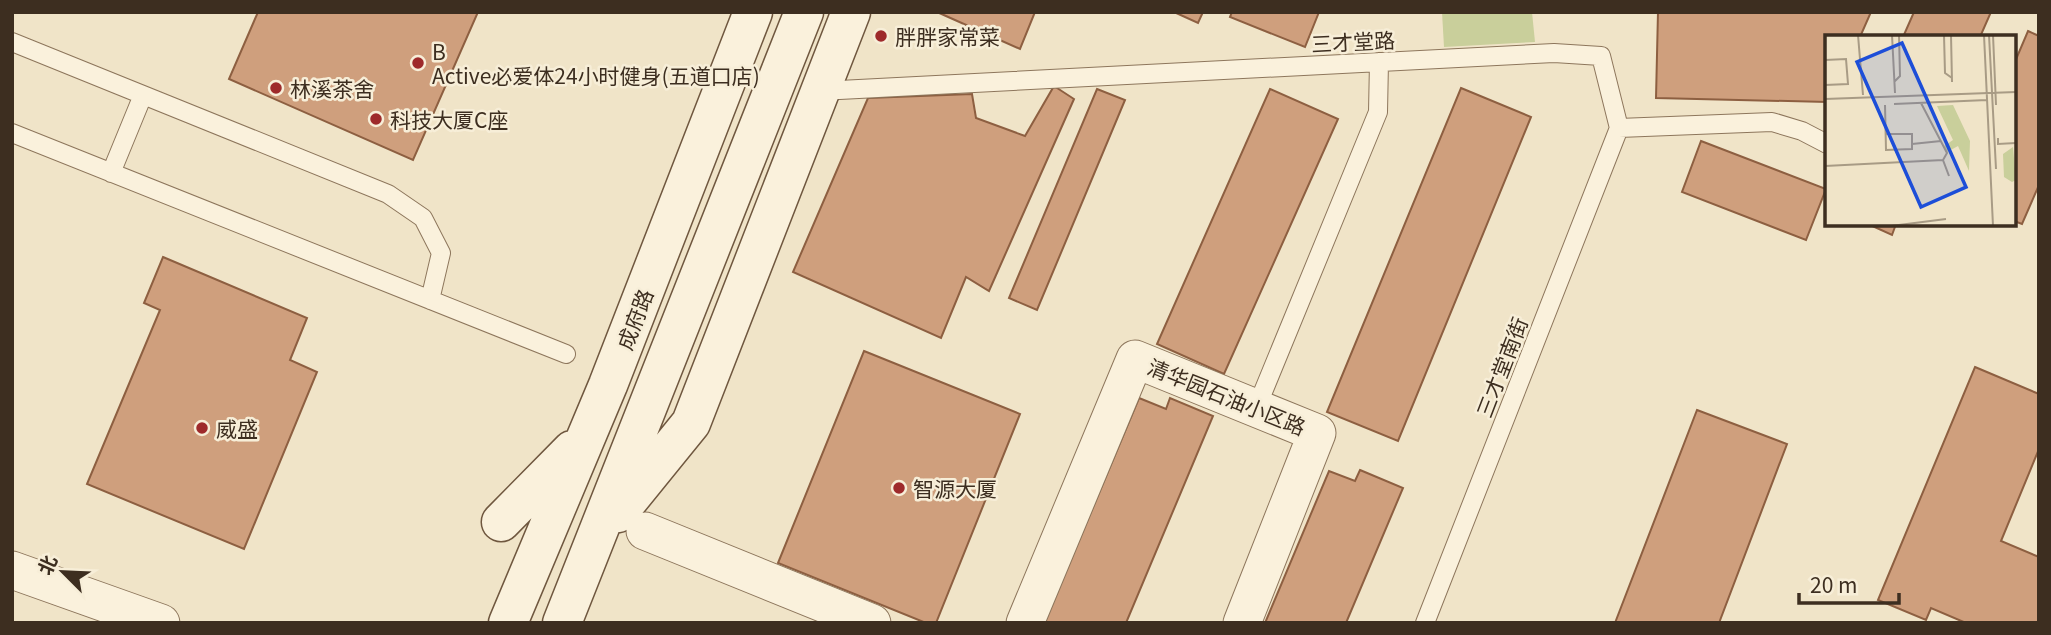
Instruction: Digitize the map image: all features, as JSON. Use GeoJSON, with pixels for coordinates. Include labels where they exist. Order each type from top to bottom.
{"type":"FeatureCollection","features":[{"type":"Feature","properties":{"kind":"main road","name":"成府路"},"geometry":{"type":"LineString","coordinates":[[508,623],[586,436],[753,12]]}},
{"type":"Feature","properties":{"kind":"main road"},"geometry":{"type":"LineString","coordinates":[[562,623],[804,12]]}},
{"type":"Feature","properties":{"kind":"main road"},"geometry":{"type":"LineString","coordinates":[[595,542],[691,423],[851,12]]}},
{"type":"Feature","properties":{"kind":"main road"},"geometry":{"type":"LineString","coordinates":[[501,522],[586,436]]}},
{"type":"Feature","properties":{"kind":"street","name":"清华园石油小区路"},"geometry":{"type":"LineString","coordinates":[[1025,623],[1135,359],[1317,433],[1242,623]]}},
{"type":"Feature","properties":{"kind":"street"},"geometry":{"type":"LineString","coordinates":[[646,531],[872,623]]}},
{"type":"Feature","properties":{"kind":"street"},"geometry":{"type":"LineString","coordinates":[[12,570],[161,623]]}},
{"type":"Feature","properties":{"kind":"street"},"geometry":{"type":"LineString","coordinates":[[12,592],[99,623]]}},
{"type":"Feature","properties":{"kind":"lane"},"geometry":{"type":"LineString","coordinates":[[12,42],[388,194],[423,218],[441,253],[430,300]]}},
{"type":"Feature","properties":{"kind":"lane","name":"三才堂路"},"geometry":{"type":"LineString","coordinates":[[820,90],[1554,53],[1601,56],[1619,128]]}},
{"type":"Feature","properties":{"kind":"lane"},"geometry":{"type":"LineString","coordinates":[[1256,409],[1378,112],[1379,62]]}},
{"type":"Feature","properties":{"kind":"lane"},"geometry":{"type":"LineString","coordinates":[[111,173],[143,95]]}},
{"type":"Feature","properties":{"kind":"lane"},"geometry":{"type":"LineString","coordinates":[[1619,128],[1772,122],[1802,131],[1825,143]]}},
{"type":"Feature","properties":{"kind":"lane","name":"三才堂南街"},"geometry":{"type":"LineString","coordinates":[[1425,623],[1619,128]]}},
{"type":"Feature","properties":{"kind":"lane"},"geometry":{"type":"LineString","coordinates":[[12,134],[566,354]]}},
{"type":"Feature","properties":{"kind":"green space"},"geometry":{"type":"Polygon","coordinates":[[[1442,12],[1532,12],[1535,42],[1444,47],[1442,12]]]}},
{"type":"Feature","properties":{"kind":"building","name":"科技大厦C座"},"geometry":{"type":"Polygon","coordinates":[[[258,12],[478,12],[413,160],[229,79],[258,12]]]}},
{"type":"Feature","properties":{"kind":"building"},"geometry":{"type":"Polygon","coordinates":[[[937,12],[1035,12],[1020,49],[937,12]]]}},
{"type":"Feature","properties":{"kind":"building"},"geometry":{"type":"Polygon","coordinates":[[[1174,12],[1203,12],[1198,23],[1174,12]]]}},
{"type":"Feature","properties":{"kind":"building"},"geometry":{"type":"Polygon","coordinates":[[[1232,12],[1319,12],[1305,47],[1230,17],[1232,12]]]}},
{"type":"Feature","properties":{"kind":"building"},"geometry":{"type":"Polygon","coordinates":[[[1658,12],[1871,12],[1861,35],[1825,35],[1825,102],[1656,98],[1658,12]]]}},
{"type":"Feature","properties":{"kind":"building"},"geometry":{"type":"Polygon","coordinates":[[[1914,12],[1991,12],[1981,35],[1904,35],[1914,12]]]}},
{"type":"Feature","properties":{"kind":"building"},"geometry":{"type":"Polygon","coordinates":[[[2028,31],[2039,36],[2039,185],[2022,224],[2016,222],[2016,59],[2028,31]]]}},
{"type":"Feature","properties":{"kind":"building"},"geometry":{"type":"Polygon","coordinates":[[[1054,86],[1074,99],[989,291],[966,277],[941,338],[793,272],[868,98],[972,94],[976,118],[1025,136],[1054,86]]]}},
{"type":"Feature","properties":{"kind":"building"},"geometry":{"type":"Polygon","coordinates":[[[1461,88],[1531,117],[1398,441],[1327,412],[1461,88]]]}},
{"type":"Feature","properties":{"kind":"building"},"geometry":{"type":"Polygon","coordinates":[[[1097,89],[1125,100],[1037,310],[1009,298],[1097,89]]]}},
{"type":"Feature","properties":{"kind":"building"},"geometry":{"type":"Polygon","coordinates":[[[1270,89],[1338,119],[1224,374],[1157,344],[1270,89]]]}},
{"type":"Feature","properties":{"kind":"building"},"geometry":{"type":"Polygon","coordinates":[[[1701,141],[1825,189],[1806,240],[1682,192],[1701,141]]]}},
{"type":"Feature","properties":{"kind":"building"},"geometry":{"type":"Polygon","coordinates":[[[1872,226],[1895,226],[1892,235],[1872,226]]]}},
{"type":"Feature","properties":{"kind":"building","name":"威盛"},"geometry":{"type":"Polygon","coordinates":[[[163,257],[307,318],[290,360],[317,372],[244,549],[87,484],[160,310],[144,303],[163,257]]]}},
{"type":"Feature","properties":{"kind":"building","name":"智源大厦"},"geometry":{"type":"Polygon","coordinates":[[[864,351],[1020,414],[936,623],[926,623],[778,563],[864,351]]]}},
{"type":"Feature","properties":{"kind":"building"},"geometry":{"type":"Polygon","coordinates":[[[1975,367],[2039,394],[2039,449],[2001,541],[2039,557],[2039,623],[1966,623],[1931,608],[1926,620],[1878,600],[1975,367]]]}},
{"type":"Feature","properties":{"kind":"building"},"geometry":{"type":"Polygon","coordinates":[[[1139,398],[1166,409],[1170,398],[1213,416],[1126,623],[1044,623],[1139,398]]]}},
{"type":"Feature","properties":{"kind":"building"},"geometry":{"type":"Polygon","coordinates":[[[1697,410],[1787,444],[1719,623],[1615,623],[1697,410]]]}},
{"type":"Feature","properties":{"kind":"building"},"geometry":{"type":"Polygon","coordinates":[[[1360,470],[1403,488],[1346,623],[1265,623],[1329,471],[1355,481],[1360,470]]]}},
{"type":"Feature","properties":{"kind":"place","name":"胖胖家常菜"},"geometry":{"type":"Point","coordinates":[881,36]}},
{"type":"Feature","properties":{"kind":"place","name":"B Active必爱体24小时健身(五道口店)"},"geometry":{"type":"Point","coordinates":[418,63]}},
{"type":"Feature","properties":{"kind":"place","name":"林溪茶舍"},"geometry":{"type":"Point","coordinates":[276,88]}},
{"type":"Feature","properties":{"kind":"place","name":"科技大厦C座"},"geometry":{"type":"Point","coordinates":[376,119]}},
{"type":"Feature","properties":{"kind":"place","name":"威盛"},"geometry":{"type":"Point","coordinates":[202,428]}},
{"type":"Feature","properties":{"kind":"place","name":"智源大厦"},"geometry":{"type":"Point","coordinates":[899,488]}}]}
